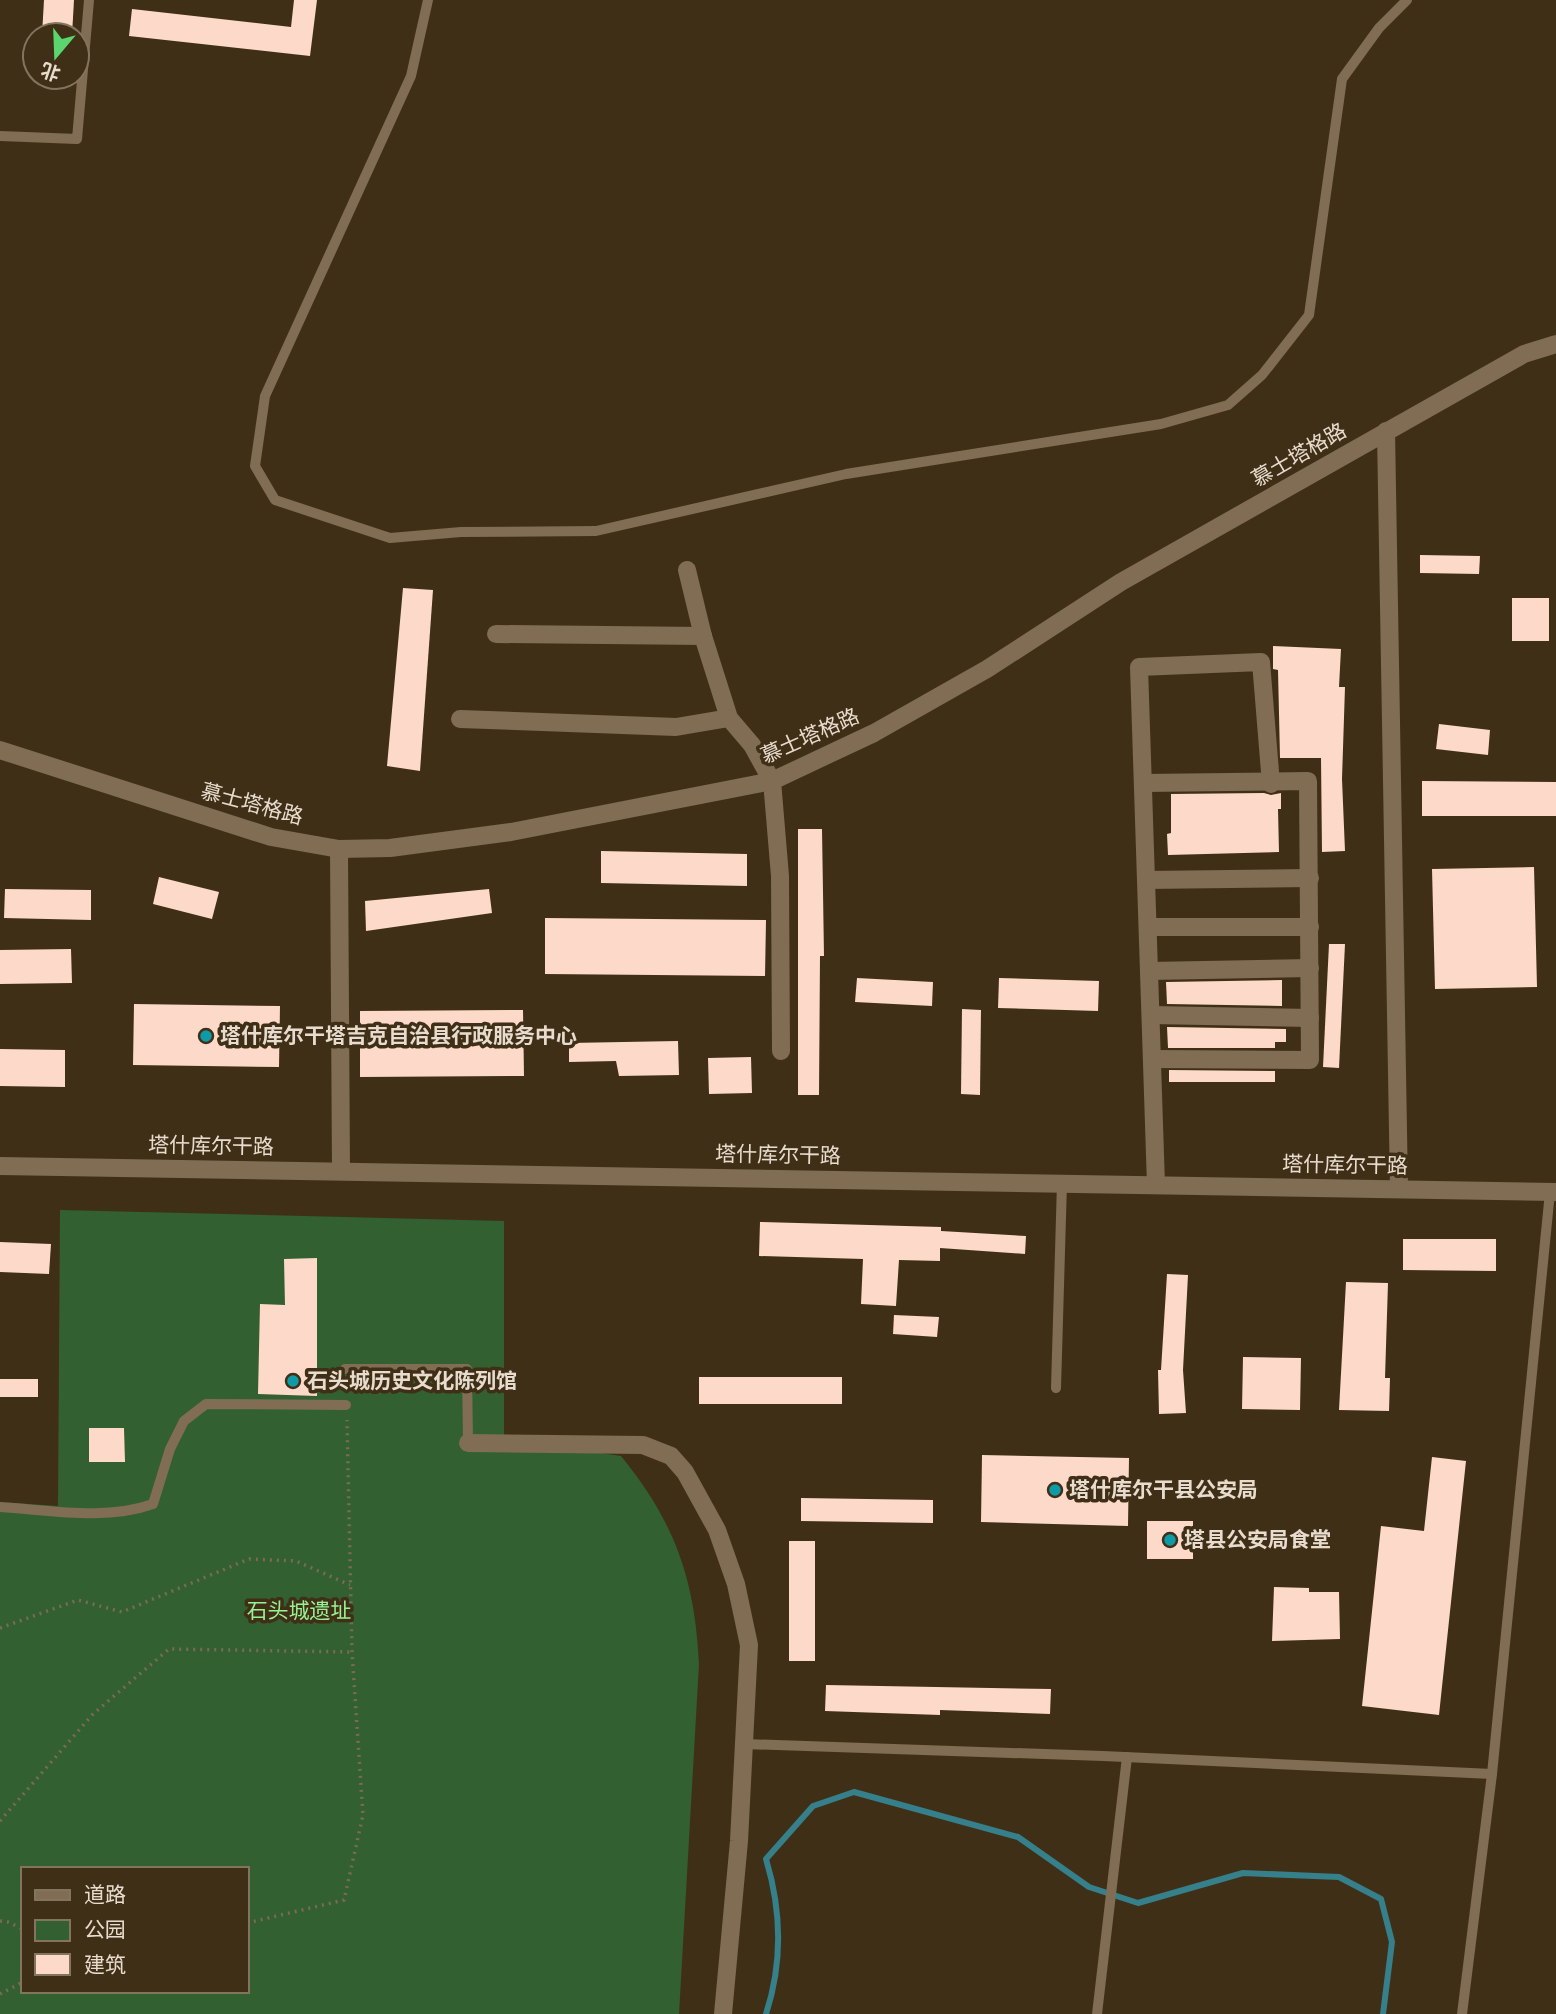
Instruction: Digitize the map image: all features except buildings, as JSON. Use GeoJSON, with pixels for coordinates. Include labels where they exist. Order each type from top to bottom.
{"type":"FeatureCollection","features":[{"type":"Feature","properties":{"kind":"street","name":"慕士塔格路"},"geometry":{"type":"LineString","coordinates":[[0,750],[271,837],[339,849],[390,848],[511,832],[772,781],[874,733],[988,668],[1121,582],[1524,354],[1556,344]]}},
{"type":"Feature","properties":{"kind":"street"},"geometry":{"type":"LineString","coordinates":[[1387,431],[1399,1189]]}},
{"type":"Feature","properties":{"kind":"street"},"geometry":{"type":"LineString","coordinates":[[687,570],[702,636],[729,718],[752,745],[772,781],[780,876],[782,1051]]}},
{"type":"Feature","properties":{"kind":"street"},"geometry":{"type":"LineString","coordinates":[[496,634],[702,636]]}},
{"type":"Feature","properties":{"kind":"street"},"geometry":{"type":"LineString","coordinates":[[1156,1185],[1139,667],[1261,662],[1271,784]]}},
{"type":"Feature","properties":{"kind":"street"},"geometry":{"type":"LineString","coordinates":[[460,719],[677,727],[729,718]]}},
{"type":"Feature","properties":{"kind":"street"},"geometry":{"type":"LineString","coordinates":[[1143,783],[1271,784],[1308,781],[1311,878],[1310,1060],[1152,1059]]}},
{"type":"Feature","properties":{"kind":"street"},"geometry":{"type":"LineString","coordinates":[[339,849],[341,1171]]}},
{"type":"Feature","properties":{"kind":"street"},"geometry":{"type":"LineString","coordinates":[[1146,880],[1311,878]]}},
{"type":"Feature","properties":{"kind":"street"},"geometry":{"type":"LineString","coordinates":[[1148,927],[1310,927]]}},
{"type":"Feature","properties":{"kind":"street"},"geometry":{"type":"LineString","coordinates":[[1149,971],[1310,968]]}},
{"type":"Feature","properties":{"kind":"street"},"geometry":{"type":"LineString","coordinates":[[1151,1015],[1310,1018]]}},
{"type":"Feature","properties":{"kind":"street","name":"塔什库尔干路"},"geometry":{"type":"LineString","coordinates":[[0,1166],[1553,1192]]}},
{"type":"Feature","properties":{"kind":"street"},"geometry":{"type":"LineString","coordinates":[[468,1443],[643,1445],[671,1456],[685,1472],[717,1530],[736,1584],[749,1645],[739,1841],[723,2014]]}},
{"type":"Feature","properties":{"kind":"lane"},"geometry":{"type":"LineString","coordinates":[[0,136],[77,139],[89,0]]}},
{"type":"Feature","properties":{"kind":"lane"},"geometry":{"type":"LineString","coordinates":[[428,0],[411,76],[265,396],[255,466],[275,500],[390,538],[461,532],[596,531],[846,474],[1161,424],[1228,405],[1262,375],[1309,315],[1342,79],[1379,28],[1407,0]]}},
{"type":"Feature","properties":{"kind":"lane"},"geometry":{"type":"LineString","coordinates":[[1055,1388],[1062,1183]]}},
{"type":"Feature","properties":{"kind":"lane"},"geometry":{"type":"LineString","coordinates":[[1462,2014],[1492,1774],[1553,1192]]}},
{"type":"Feature","properties":{"kind":"lane"},"geometry":{"type":"LineString","coordinates":[[345,1369],[467,1370],[468,1443]]}},
{"type":"Feature","properties":{"kind":"lane"},"geometry":{"type":"LineString","coordinates":[[0,1507],[103,1513],[137,1509],[153,1504],[170,1449],[184,1421],[206,1404],[346,1405]]}},
{"type":"Feature","properties":{"kind":"lane"},"geometry":{"type":"LineString","coordinates":[[744,1744],[1127,1757],[1492,1774]]}},
{"type":"Feature","properties":{"kind":"lane"},"geometry":{"type":"LineString","coordinates":[[1097,2014],[1127,1757]]}},
{"type":"Feature","properties":{"kind":"path"},"geometry":{"type":"LineString","coordinates":[[248,1923],[344,1900],[363,1815],[352,1652],[346,1405]]}},
{"type":"Feature","properties":{"kind":"path"},"geometry":{"type":"LineString","coordinates":[[0,1628],[78,1600],[122,1612],[249,1559],[296,1561],[351,1586]]}},
{"type":"Feature","properties":{"kind":"path"},"geometry":{"type":"LineString","coordinates":[[0,1821],[93,1714],[169,1649],[352,1652]]}},
{"type":"Feature","properties":{"kind":"path"},"geometry":{"type":"LineString","coordinates":[[0,1921],[21,1928]]}},
{"type":"Feature","properties":{"kind":"path"},"geometry":{"type":"LineString","coordinates":[[0,1993],[21,1983]]}},
{"type":"Feature","properties":{"kind":"green space","name":"石头城遗址"},"geometry":{"type":"Polygon","coordinates":[[[60,1210],[504,1221],[504,1449],[574,1449],[621,1456],[640,1480],[668,1529],[679,1553],[693,1605],[699,1664],[679,2014],[0,2014],[0,1502],[58,1506],[60,1210]]]}},
{"type":"Feature","properties":{"kind":"waterway"},"geometry":{"type":"LineString","coordinates":[[766,2014],[778,1956],[778,1918],[766,1859],[813,1806],[854,1792],[1018,1837],[1089,1887],[1138,1903],[1243,1873],[1339,1877],[1381,1899],[1392,1942],[1383,2014]]}},
{"type":"Feature","properties":{"kind":"place","name":"塔什库尔干塔吉克自治县行政服务中心"},"geometry":{"type":"Point","coordinates":[206,1036]}},
{"type":"Feature","properties":{"kind":"place","name":"石头城历史文化陈列馆"},"geometry":{"type":"Point","coordinates":[293,1381]}},
{"type":"Feature","properties":{"kind":"place","name":"塔什库尔干县公安局"},"geometry":{"type":"Point","coordinates":[1055,1490]}},
{"type":"Feature","properties":{"kind":"place","name":"塔县公安局食堂"},"geometry":{"type":"Point","coordinates":[1170,1540]}}]}
